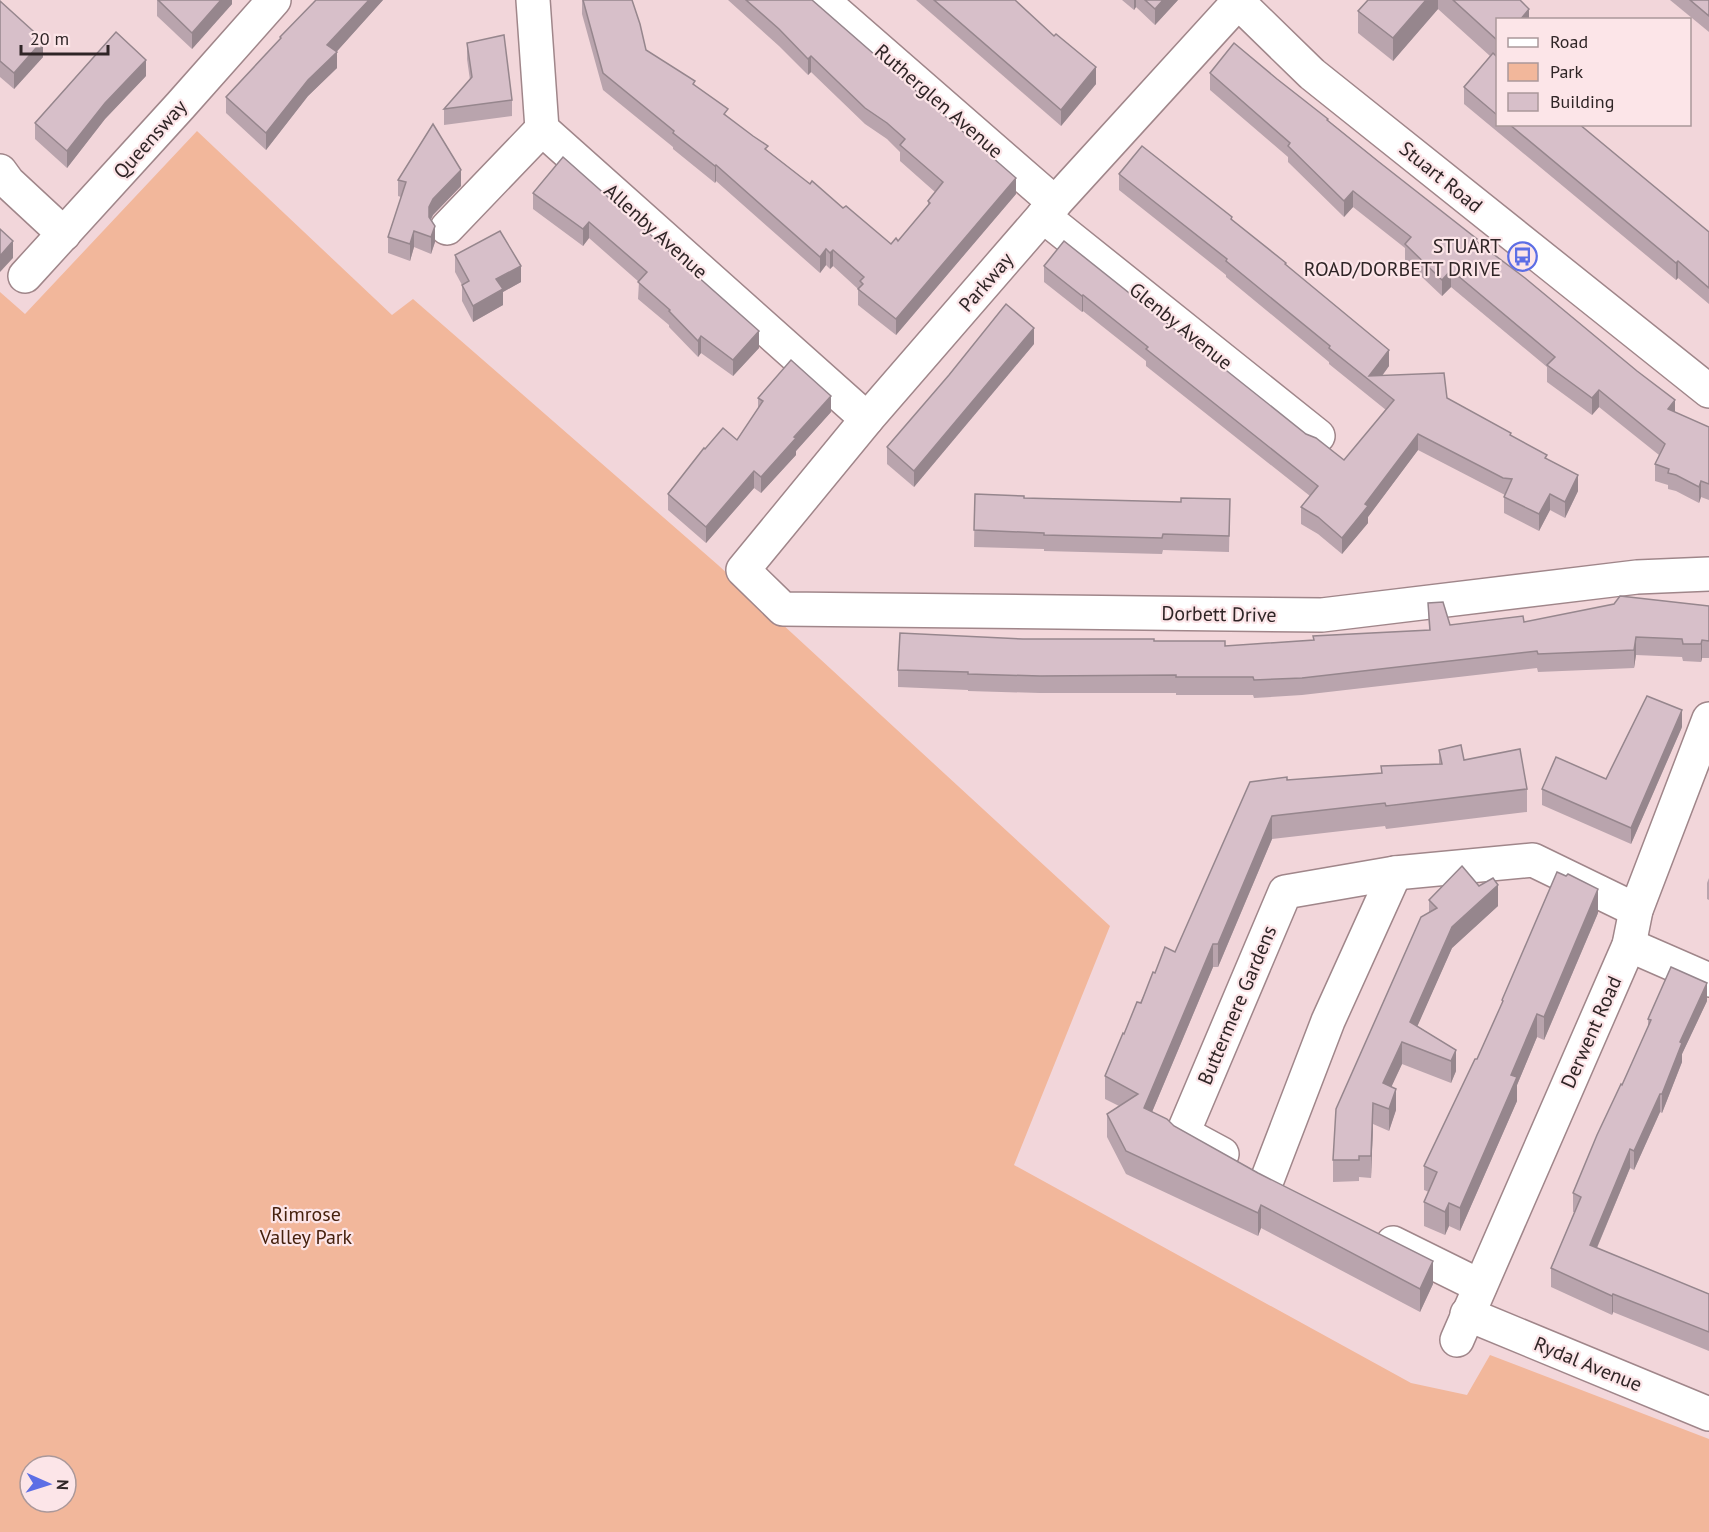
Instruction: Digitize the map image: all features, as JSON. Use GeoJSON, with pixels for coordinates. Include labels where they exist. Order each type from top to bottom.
{"type":"FeatureCollection","features":[{"type":"Feature","properties":{"kind":"street"},"geometry":{"type":"LineString","coordinates":[[447,228],[542,129],[533,0]]}},
{"type":"Feature","properties":{"kind":"street","name":"Rutherglen Avenue"},"geometry":{"type":"LineString","coordinates":[[822,0],[1049,209]]}},
{"type":"Feature","properties":{"kind":"street","name":"Parkway"},"geometry":{"type":"LineString","coordinates":[[743,570],[867,419],[1049,209],[1238,0]]}},
{"type":"Feature","properties":{"kind":"street","name":"Stuart Road"},"geometry":{"type":"LineString","coordinates":[[1238,0],[1312,74],[1709,391]]}},
{"type":"Feature","properties":{"kind":"street","name":"Queensway"},"geometry":{"type":"LineString","coordinates":[[25,276],[180,106],[271,1]]}},
{"type":"Feature","properties":{"kind":"street","name":"Allenby Avenue"},"geometry":{"type":"LineString","coordinates":[[542,129],[867,419]]}},
{"type":"Feature","properties":{"kind":"street"},"geometry":{"type":"LineString","coordinates":[[0,171],[8,182],[64,234]]}},
{"type":"Feature","properties":{"kind":"street","name":"Glenby Avenue"},"geometry":{"type":"LineString","coordinates":[[1049,209],[1318,436]]}},
{"type":"Feature","properties":{"kind":"street","name":"Dorbett Drive"},"geometry":{"type":"LineString","coordinates":[[743,570],[783,609],[1322,615],[1637,576],[1709,574]]}},
{"type":"Feature","properties":{"kind":"street","name":"Derwent Road"},"geometry":{"type":"LineString","coordinates":[[1468,1314],[1629,945],[1636,910],[1709,719]]}},
{"type":"Feature","properties":{"kind":"street","name":"Buttermere Gardens"},"geometry":{"type":"LineString","coordinates":[[1395,873],[1328,1021],[1278,1185],[1183,1133],[1285,892],[1395,873],[1533,860],[1636,910]]}},
{"type":"Feature","properties":{"kind":"street"},"geometry":{"type":"LineString","coordinates":[[1629,945],[1709,980]]}},
{"type":"Feature","properties":{"kind":"street"},"geometry":{"type":"LineString","coordinates":[[1363,1228],[1468,1314]]}},
{"type":"Feature","properties":{"kind":"street","name":"Rydal Avenue"},"geometry":{"type":"LineString","coordinates":[[1468,1314],[1709,1414]]}},
{"type":"Feature","properties":{"kind":"green space","name":"Rimrose Valley Park"},"geometry":{"type":"Polygon","coordinates":[[[197,131],[392,315],[413,299],[718,565],[1110,926],[1014,1165],[1411,1383],[1467,1395],[1490,1355],[1709,1439],[1709,1532],[0,1532],[0,292],[25,314],[197,131]]]}},
{"type":"Feature","properties":{"kind":"building"},"geometry":{"type":"Polygon","coordinates":[[[158,0],[221,0],[192,33],[158,0]]]}},
{"type":"Feature","properties":{"kind":"building"},"geometry":{"type":"Polygon","coordinates":[[[316,0],[369,0],[327,45],[337,52],[308,80],[266,133],[226,97],[316,0]]]}},
{"type":"Feature","properties":{"kind":"building"},"geometry":{"type":"Polygon","coordinates":[[[583,0],[632,0],[646,50],[695,81],[693,84],[728,109],[724,114],[768,146],[765,149],[810,184],[812,181],[843,208],[846,206],[891,244],[896,238],[898,241],[930,203],[928,201],[943,182],[900,145],[905,139],[865,108],[811,56],[808,59],[746,0],[812,0],[1016,178],[896,319],[858,289],[863,284],[860,281],[864,277],[833,250],[830,253],[826,249],[820,257],[716,165],[673,133],[674,131],[603,73],[583,0]]]}},
{"type":"Feature","properties":{"kind":"building"},"geometry":{"type":"Polygon","coordinates":[[[934,0],[1015,0],[1054,36],[1056,34],[1096,67],[1061,110],[934,0]]]}},
{"type":"Feature","properties":{"kind":"building"},"geometry":{"type":"Polygon","coordinates":[[[1145,0],[1163,0],[1155,9],[1145,0]]]}},
{"type":"Feature","properties":{"kind":"building"},"geometry":{"type":"Polygon","coordinates":[[[1368,0],[1426,0],[1393,38],[1358,11],[1368,0]]]}},
{"type":"Feature","properties":{"kind":"building"},"geometry":{"type":"Polygon","coordinates":[[[1453,0],[1520,0],[1529,9],[1522,18],[1496,18],[1496,39],[1453,0]]]}},
{"type":"Feature","properties":{"kind":"building"},"geometry":{"type":"Polygon","coordinates":[[[1690,0],[1709,0],[1709,16],[1690,0]]]}},
{"type":"Feature","properties":{"kind":"building"},"geometry":{"type":"Polygon","coordinates":[[[0,1],[43,40],[14,73],[0,61],[0,1]]]}},
{"type":"Feature","properties":{"kind":"building"},"geometry":{"type":"Polygon","coordinates":[[[116,32],[146,60],[105,103],[67,151],[35,123],[116,32]]]}},
{"type":"Feature","properties":{"kind":"building"},"geometry":{"type":"Polygon","coordinates":[[[504,35],[512,100],[444,109],[472,77],[467,43],[504,35]]]}},
{"type":"Feature","properties":{"kind":"building"},"geometry":{"type":"Polygon","coordinates":[[[1234,43],[1675,400],[1668,409],[1709,427],[1709,484],[1701,481],[1699,487],[1668,473],[1669,469],[1655,464],[1665,444],[1599,390],[1592,398],[1547,365],[1555,357],[1451,270],[1442,280],[1405,244],[1411,237],[1353,191],[1344,201],[1288,146],[1290,143],[1210,73],[1234,43]]]}},
{"type":"Feature","properties":{"kind":"building"},"geometry":{"type":"Polygon","coordinates":[[[1493,53],[1496,56],[1496,114],[1464,87],[1493,53]]]}},
{"type":"Feature","properties":{"kind":"building"},"geometry":{"type":"Polygon","coordinates":[[[433,124],[461,170],[433,199],[429,207],[429,217],[435,226],[431,237],[414,231],[410,244],[388,237],[406,182],[398,180],[433,124]]]}},
{"type":"Feature","properties":{"kind":"building"},"geometry":{"type":"Polygon","coordinates":[[[1511,126],[1581,126],[1709,232],[1709,288],[1678,261],[1676,263],[1511,126]]]}},
{"type":"Feature","properties":{"kind":"building"},"geometry":{"type":"Polygon","coordinates":[[[1142,146],[1232,217],[1231,219],[1389,350],[1369,376],[1444,373],[1447,398],[1511,433],[1510,435],[1547,455],[1545,458],[1578,475],[1565,502],[1550,494],[1539,514],[1504,497],[1512,479],[1503,478],[1418,434],[1365,504],[1368,506],[1342,538],[1318,517],[1301,507],[1318,486],[1146,349],[1148,347],[1044,266],[1064,241],[1306,434],[1316,438],[1344,460],[1394,400],[1329,348],[1330,346],[1226,261],[1227,259],[1119,174],[1142,146]]]}},
{"type":"Feature","properties":{"kind":"building"},"geometry":{"type":"Polygon","coordinates":[[[563,157],[759,331],[733,360],[701,336],[698,341],[670,310],[638,282],[647,272],[589,222],[583,229],[533,193],[563,157]]]}},
{"type":"Feature","properties":{"kind":"building"},"geometry":{"type":"Polygon","coordinates":[[[0,229],[13,241],[0,256],[0,229]]]}},
{"type":"Feature","properties":{"kind":"building"},"geometry":{"type":"Polygon","coordinates":[[[500,231],[521,266],[496,279],[503,289],[473,306],[462,285],[469,281],[455,255],[500,231]]]}},
{"type":"Feature","properties":{"kind":"building"},"geometry":{"type":"Polygon","coordinates":[[[1006,304],[1034,328],[914,471],[887,447],[1006,304]]]}},
{"type":"Feature","properties":{"kind":"building"},"geometry":{"type":"Polygon","coordinates":[[[791,360],[831,396],[761,477],[754,471],[706,527],[668,494],[723,428],[737,440],[763,401],[758,398],[791,360]]]}},
{"type":"Feature","properties":{"kind":"building"},"geometry":{"type":"Polygon","coordinates":[[[975,494],[1024,496],[1024,498],[1181,502],[1181,498],[1230,499],[1229,536],[1163,534],[1162,538],[1044,535],[1044,533],[974,530],[975,494]]]}},
{"type":"Feature","properties":{"kind":"building"},"geometry":{"type":"Polygon","coordinates":[[[1620,596],[1709,606],[1709,641],[1702,640],[1701,644],[1683,644],[1682,639],[1636,637],[1634,650],[1538,654],[1537,651],[1302,678],[1254,680],[1253,677],[1040,676],[898,670],[900,633],[1023,639],[1225,641],[1225,646],[1314,640],[1313,636],[1430,630],[1428,603],[1443,602],[1450,625],[1523,616],[1524,622],[1614,604],[1620,596]]]}},
{"type":"Feature","properties":{"kind":"building"},"geometry":{"type":"Polygon","coordinates":[[[1647,696],[1682,710],[1631,828],[1542,789],[1556,757],[1606,779],[1647,696]]]}},
{"type":"Feature","properties":{"kind":"building"},"geometry":{"type":"Polygon","coordinates":[[[1461,745],[1464,760],[1520,749],[1527,789],[1386,806],[1385,803],[1272,816],[1218,944],[1213,944],[1144,1108],[1167,1119],[1174,1126],[1258,1173],[1433,1261],[1420,1289],[1261,1205],[1258,1213],[1126,1151],[1107,1114],[1138,1094],[1105,1076],[1137,1002],[1141,1003],[1165,947],[1175,952],[1250,782],[1287,777],[1287,780],[1382,773],[1381,766],[1442,764],[1439,750],[1461,745]]]}},
{"type":"Feature","properties":{"kind":"building"},"geometry":{"type":"Polygon","coordinates":[[[1462,866],[1479,886],[1493,878],[1498,885],[1452,927],[1410,1022],[1456,1050],[1451,1061],[1402,1042],[1383,1083],[1396,1089],[1389,1109],[1373,1103],[1371,1156],[1359,1156],[1359,1160],[1333,1160],[1336,1109],[1421,917],[1437,908],[1429,900],[1462,866]]]}},
{"type":"Feature","properties":{"kind":"building"},"geometry":{"type":"Polygon","coordinates":[[[1557,872],[1566,876],[1568,874],[1598,889],[1544,1017],[1537,1014],[1511,1075],[1517,1077],[1460,1208],[1449,1203],[1445,1212],[1424,1202],[1437,1172],[1424,1166],[1477,1059],[1557,872]]]}},
{"type":"Feature","properties":{"kind":"building"},"geometry":{"type":"Polygon","coordinates":[[[1671,967],[1707,983],[1680,1042],[1682,1043],[1662,1094],[1634,1151],[1630,1149],[1590,1245],[1709,1294],[1709,1332],[1613,1294],[1612,1296],[1551,1268],[1581,1197],[1573,1193],[1597,1135],[1651,1020],[1648,1019],[1671,967]]]}},
{"type":"Feature","properties":{"kind":"place","name":"STUART ROAD/DORBETT DRIVE"},"geometry":{"type":"Point","coordinates":[1522,257]}}]}
